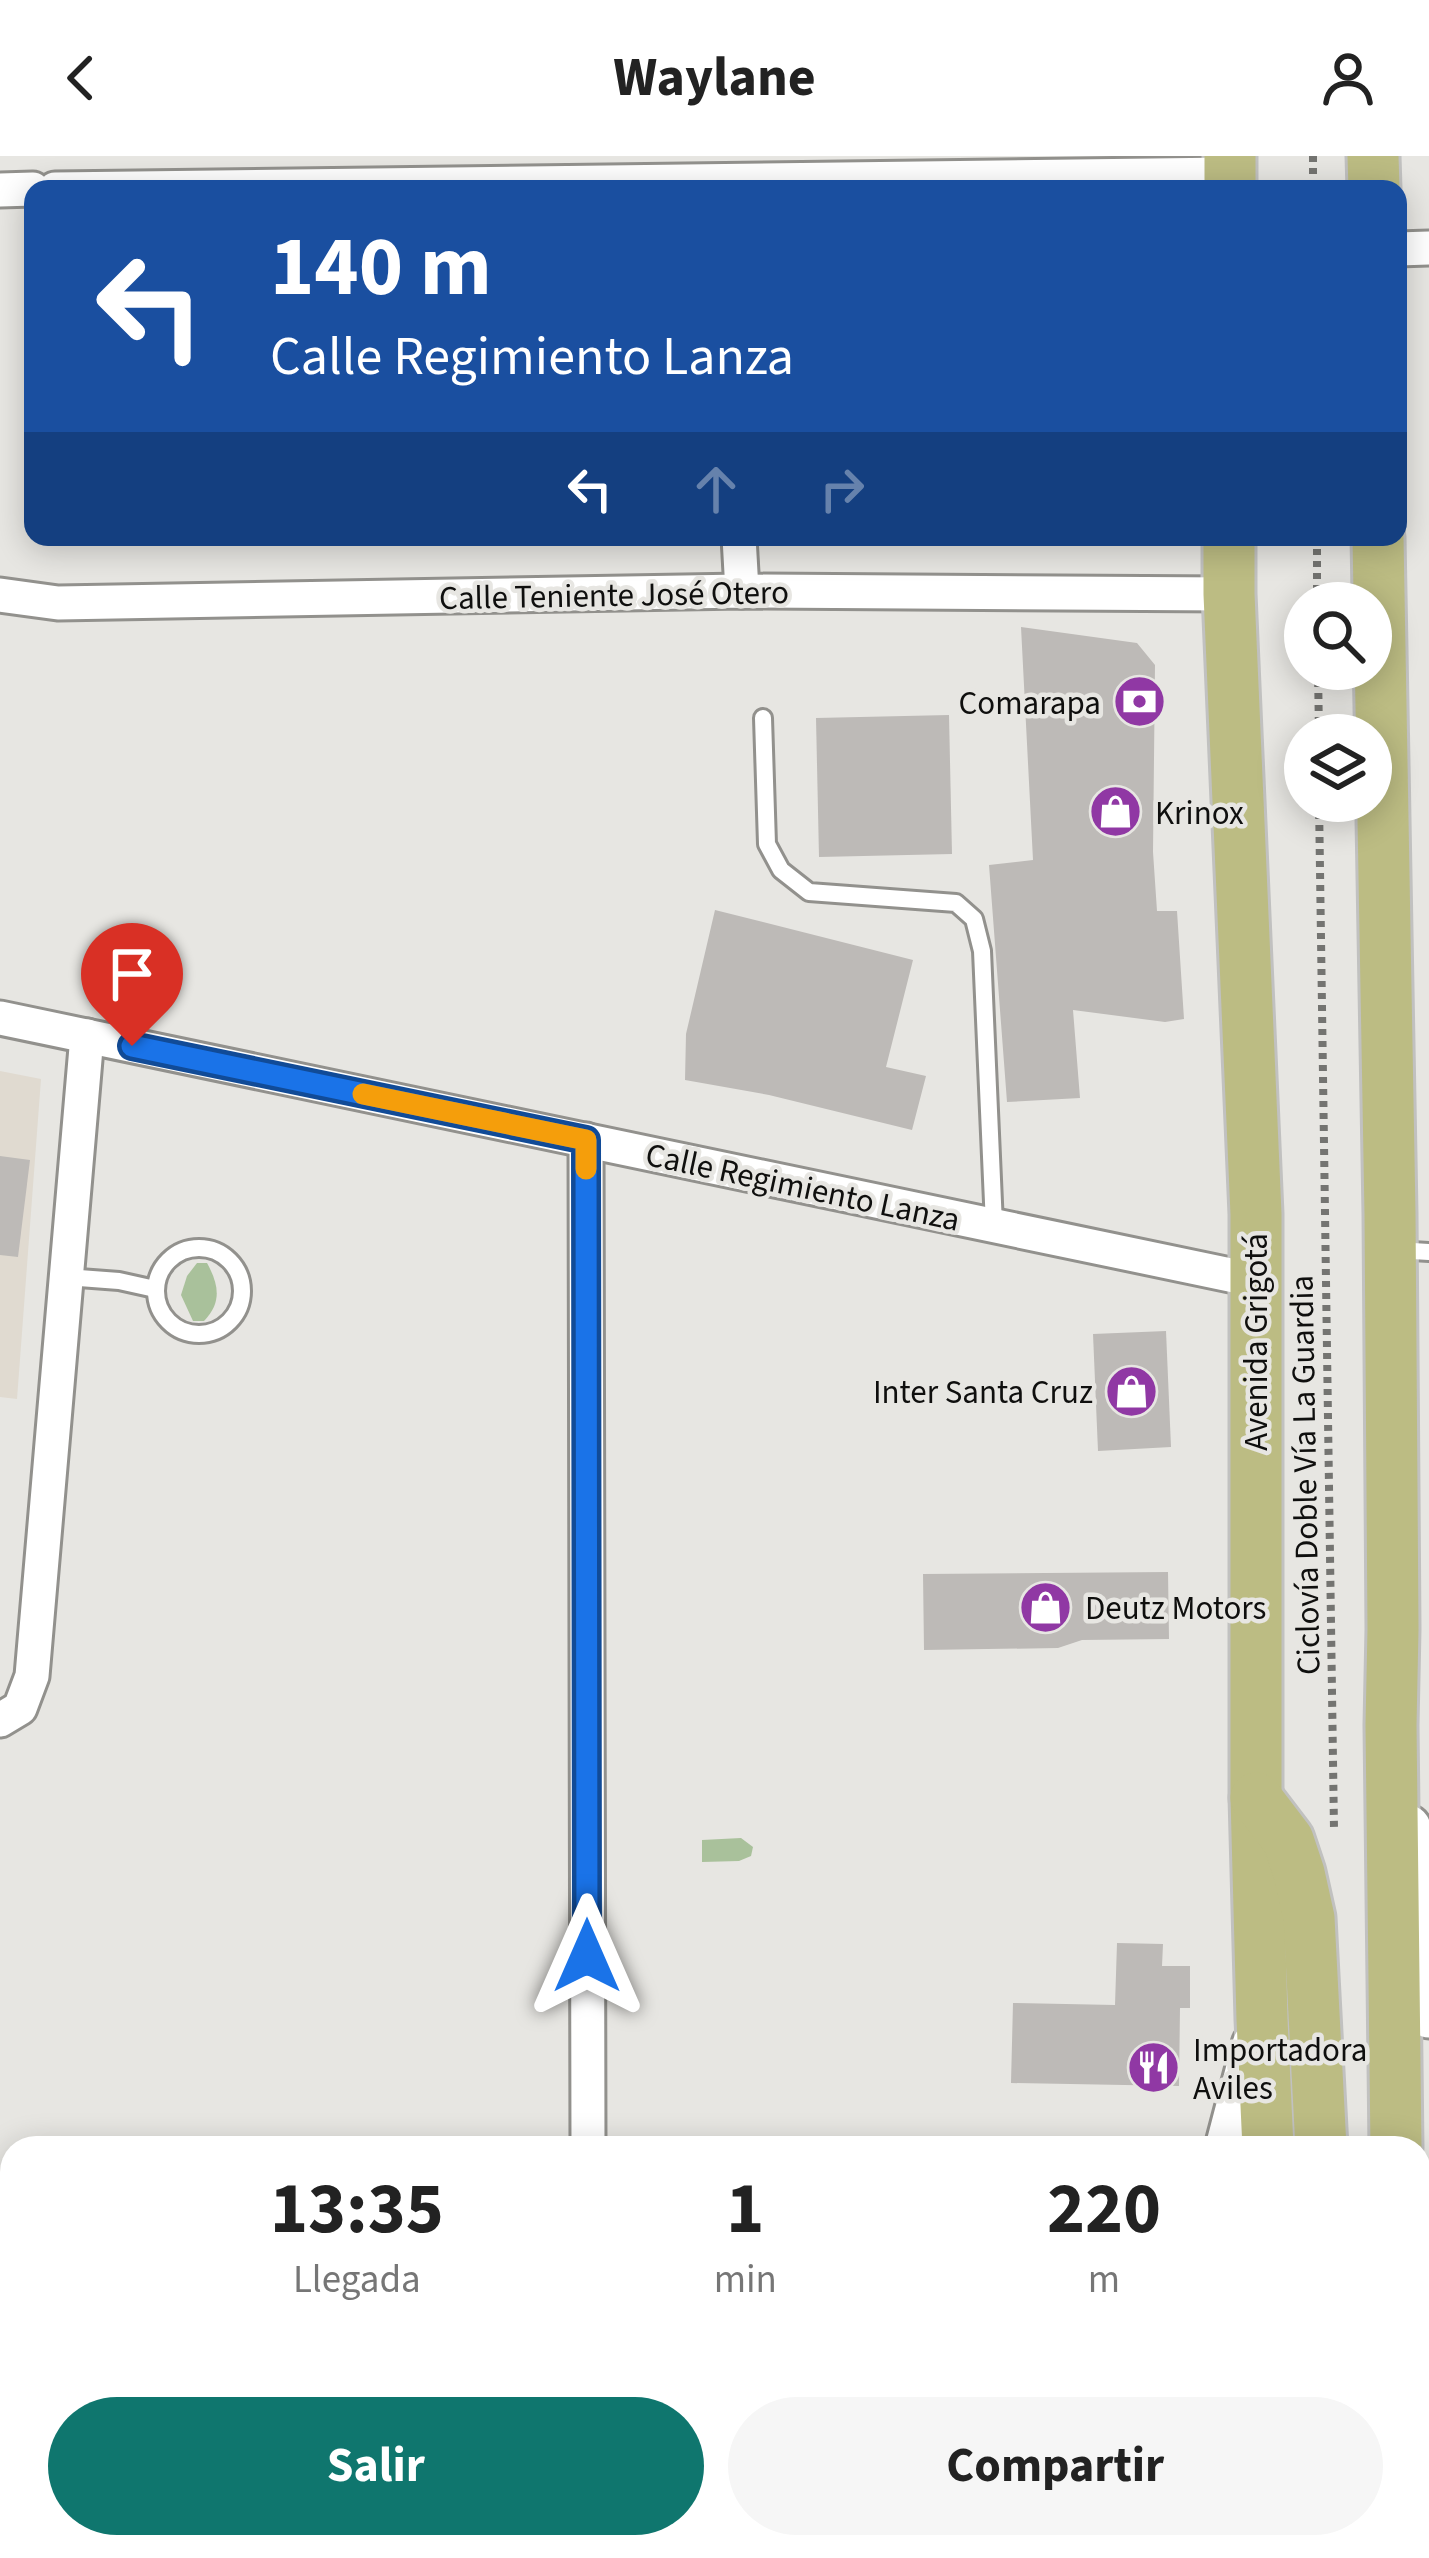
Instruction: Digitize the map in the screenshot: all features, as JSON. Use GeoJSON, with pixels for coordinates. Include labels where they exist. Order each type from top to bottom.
{"type":"FeatureCollection","features":[{"type":"Feature","properties":{"kind":"main road","name":"Avenida Grigotá"},"geometry":{"type":"LineString","coordinates":[[1229,546],[1256,1214],[1256,1797],[1267,2136]]}},
{"type":"Feature","properties":{"kind":"main road"},"geometry":{"type":"LineString","coordinates":[[1378,546],[1409,1251],[1402,1630],[1391,1725],[1418,2016],[1398,2136]]}},
{"type":"Feature","properties":{"kind":"main road"},"geometry":{"type":"LineString","coordinates":[[1256,1797],[1288,1840],[1309,1918],[1320,2136]]}},
{"type":"Feature","properties":{"kind":"street"},"geometry":{"type":"LineString","coordinates":[[716,180],[1230,173]]}},
{"type":"Feature","properties":{"kind":"street"},"geometry":{"type":"LineString","coordinates":[[739,546],[742,592]]}},
{"type":"Feature","properties":{"kind":"street","name":"Calle Teniente José Otero"},"geometry":{"type":"LineString","coordinates":[[0,595],[58,603],[742,592],[1229,593]]}},
{"type":"Feature","properties":{"kind":"street","name":"Calle Regimiento Lanza"},"geometry":{"type":"LineString","coordinates":[[0,1018],[1254,1280]]}},
{"type":"Feature","properties":{"kind":"street"},"geometry":{"type":"LineString","coordinates":[[0,1720],[20,1708],[32,1676],[87,1036]]}},
{"type":"Feature","properties":{"kind":"street"},"geometry":{"type":"LineString","coordinates":[[586,1140],[588,2136]]}},
{"type":"Feature","properties":{"kind":"street"},"geometry":{"type":"LineString","coordinates":[[1231,2136],[1262,2019]]}},
{"type":"Feature","properties":{"kind":"lane"},"geometry":{"type":"LineString","coordinates":[[763,718],[766,844],[781,870],[809,892],[956,903],[974,919],[986,1002],[994,1225]]}},
{"type":"Feature","properties":{"kind":"lane"},"geometry":{"type":"LineString","coordinates":[[198,1247],[213,1249],[236,1268],[242,1297],[227,1324],[200,1334],[171,1324],[162,1313],[155,1289],[160,1270],[170,1258],[198,1247]]}},
{"type":"Feature","properties":{"kind":"lane"},"geometry":{"type":"LineString","coordinates":[[66,1277],[155,1289]]}},
{"type":"Feature","properties":{"kind":"path"},"geometry":{"type":"LineString","coordinates":[[1317,546],[1317,582]]}},
{"type":"Feature","properties":{"kind":"path","name":"Ciclovía Doble Vía La Guardia"},"geometry":{"type":"LineString","coordinates":[[1319,822],[1334,1837]]}},
{"type":"Feature","properties":{"kind":"shaded area"},"geometry":{"type":"Polygon","coordinates":[[[0,1071],[41,1079],[17,1399],[0,1397],[0,1071]]]}},
{"type":"Feature","properties":{"kind":"shaded area"},"geometry":{"type":"Polygon","coordinates":[[[197,1263],[207,1263],[216,1286],[214,1307],[204,1321],[193,1321],[181,1295],[197,1263]]]}},
{"type":"Feature","properties":{"kind":"shaded area"},"geometry":{"type":"Polygon","coordinates":[[[741,1838],[753,1847],[751,1856],[702,1862],[702,1840],[741,1838]]]}},
{"type":"Feature","properties":{"kind":"building"},"geometry":{"type":"Polygon","coordinates":[[[1021,627],[1137,643],[1155,665],[1157,911],[1177,911],[1184,1019],[1165,1022],[1073,1010],[1080,1098],[1007,1102],[989,865],[1033,860],[1021,627]]]}},
{"type":"Feature","properties":{"kind":"building"},"geometry":{"type":"Polygon","coordinates":[[[949,715],[952,854],[819,857],[816,718],[949,715]]]}},
{"type":"Feature","properties":{"kind":"building"},"geometry":{"type":"Polygon","coordinates":[[[715,910],[913,960],[886,1067],[926,1076],[912,1130],[685,1080],[686,1034],[715,910]]]}},
{"type":"Feature","properties":{"kind":"building"},"geometry":{"type":"Polygon","coordinates":[[[0,1156],[30,1160],[18,1257],[0,1255],[0,1156]]]}},
{"type":"Feature","properties":{"kind":"building","name":"Inter Santa Cruz"},"geometry":{"type":"Polygon","coordinates":[[[1166,1331],[1171,1447],[1098,1451],[1093,1334],[1166,1331]]]}},
{"type":"Feature","properties":{"kind":"building","name":"Deutz Motors"},"geometry":{"type":"Polygon","coordinates":[[[1168,1572],[1169,1639],[1082,1640],[1058,1648],[924,1650],[923,1574],[1168,1572]]]}},
{"type":"Feature","properties":{"kind":"building"},"geometry":{"type":"Polygon","coordinates":[[[1117,1943],[1163,1944],[1162,1966],[1190,1966],[1190,2008],[1180,2008],[1179,2086],[1011,2083],[1013,2003],[1115,2005],[1117,1943]]]}},
{"type":"Feature","properties":{"kind":"slow traffic"},"geometry":{"type":"LineString","coordinates":[[363,1094],[586,1140],[586,1169]]}},
{"type":"Feature","properties":{"kind":"place","name":"Comarapa"},"geometry":{"type":"Point","coordinates":[1140,702]}},
{"type":"Feature","properties":{"kind":"place","name":"Krinox"},"geometry":{"type":"Point","coordinates":[1116,812]}},
{"type":"Feature","properties":{"kind":"place","name":"Inter Santa Cruz"},"geometry":{"type":"Point","coordinates":[1132,1391]}},
{"type":"Feature","properties":{"kind":"place","name":"Deutz Motors"},"geometry":{"type":"Point","coordinates":[1046,1607]}},
{"type":"Feature","properties":{"kind":"place","name":"Importadora Aviles"},"geometry":{"type":"Point","coordinates":[1154,2068]}},
{"type":"Feature","properties":{"kind":"route"},"geometry":{"type":"LineString","coordinates":[[132,1046],[586,1140],[587,1956]]}}]}
